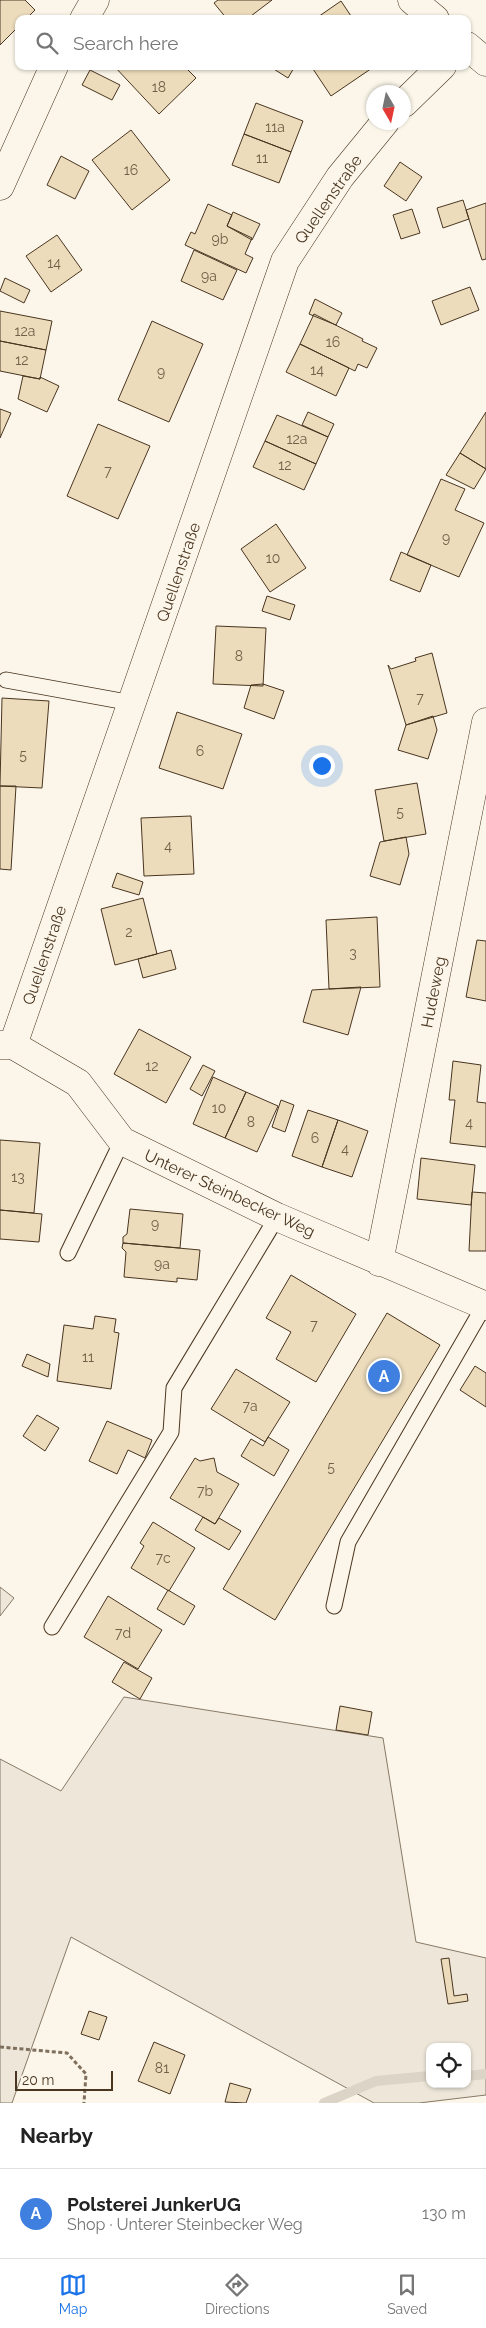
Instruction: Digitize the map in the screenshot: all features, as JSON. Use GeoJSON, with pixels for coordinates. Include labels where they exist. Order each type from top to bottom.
{"type":"FeatureCollection","features":[{"type":"Feature","properties":{"kind":"street"},"geometry":{"type":"LineString","coordinates":[[86,15],[95,0]]}},
{"type":"Feature","properties":{"kind":"street"},"geometry":{"type":"LineString","coordinates":[[412,0],[430,15]]}},
{"type":"Feature","properties":{"kind":"street"},"geometry":{"type":"LineString","coordinates":[[471,49],[486,62]]}},
{"type":"Feature","properties":{"kind":"street"},"geometry":{"type":"LineString","coordinates":[[0,186],[52,70]]}},
{"type":"Feature","properties":{"kind":"street"},"geometry":{"type":"LineString","coordinates":[[411,96],[438,70]]}},
{"type":"Feature","properties":{"kind":"street","name":"Quellenstraße"},"geometry":{"type":"LineString","coordinates":[[6,1045],[132,703],[285,261],[340,177],[378,130]]}},
{"type":"Feature","properties":{"kind":"street","name":"Hudeweg"},"geometry":{"type":"LineString","coordinates":[[379,1262],[486,722]]}},
{"type":"Feature","properties":{"kind":"street","name":"Unterer Steinbecker Weg"},"geometry":{"type":"LineString","coordinates":[[6,1045],[78,1083],[122,1141],[277,1217],[485,1306]]}},
{"type":"Feature","properties":{"kind":"lane"},"geometry":{"type":"LineString","coordinates":[[6,680],[132,703]]}},
{"type":"Feature","properties":{"kind":"lane"},"geometry":{"type":"LineString","coordinates":[[68,1253],[122,1141]]}},
{"type":"Feature","properties":{"kind":"lane"},"geometry":{"type":"LineString","coordinates":[[52,1627],[171,1432],[174,1388],[277,1217]]}},
{"type":"Feature","properties":{"kind":"lane"},"geometry":{"type":"LineString","coordinates":[[334,1606],[348,1542],[485,1306]]}},
{"type":"Feature","properties":{"kind":"path"},"geometry":{"type":"LineString","coordinates":[[0,2047],[67,2053],[86,2074],[84,2103]]}},
{"type":"Feature","properties":{"kind":"shaded area"},"geometry":{"type":"Polygon","coordinates":[[[0,1587],[14,1598],[0,1616],[0,1587]]]}},
{"type":"Feature","properties":{"kind":"shaded area"},"geometry":{"type":"Polygon","coordinates":[[[124,1697],[383,1738],[416,1942],[486,1958],[486,2095],[419,2103],[374,2103],[71,1937],[12,2103],[0,2103],[0,1759],[61,1791],[124,1697]]]}},
{"type":"Feature","properties":{"kind":"building"},"geometry":{"type":"Polygon","coordinates":[[[0,0],[25,0],[35,10],[30,15],[15,15],[15,30],[0,45],[0,0]]]}},
{"type":"Feature","properties":{"kind":"building"},"geometry":{"type":"Polygon","coordinates":[[[218,0],[272,0],[252,15],[224,15],[214,3],[218,0]]]}},
{"type":"Feature","properties":{"kind":"building"},"geometry":{"type":"Polygon","coordinates":[[[341,1],[350,15],[321,15],[341,1]]]}},
{"type":"Feature","properties":{"kind":"building"},"geometry":{"type":"Polygon","coordinates":[[[90,70],[120,85],[112,100],[82,85],[90,70]]]}},
{"type":"Feature","properties":{"kind":"building"},"geometry":{"type":"Polygon","coordinates":[[[118,70],[188,70],[196,78],[159,114],[118,70]]]}},
{"type":"Feature","properties":{"kind":"building"},"geometry":{"type":"Polygon","coordinates":[[[275,70],[293,70],[288,78],[275,70]]]}},
{"type":"Feature","properties":{"kind":"building"},"geometry":{"type":"Polygon","coordinates":[[[314,70],[369,70],[331,96],[314,70]]]}},
{"type":"Feature","properties":{"kind":"building"},"geometry":{"type":"Polygon","coordinates":[[[256,103],[303,121],[291,152],[244,134],[256,103]]]}},
{"type":"Feature","properties":{"kind":"building"},"geometry":{"type":"Polygon","coordinates":[[[131,130],[170,180],[132,210],[92,160],[131,130]]]}},
{"type":"Feature","properties":{"kind":"building"},"geometry":{"type":"Polygon","coordinates":[[[244,134],[291,152],[279,183],[232,165],[244,134]]]}},
{"type":"Feature","properties":{"kind":"building"},"geometry":{"type":"Polygon","coordinates":[[[61,156],[89,171],[75,199],[47,185],[61,156]]]}},
{"type":"Feature","properties":{"kind":"building"},"geometry":{"type":"Polygon","coordinates":[[[400,162],[422,177],[406,201],[384,186],[400,162]]]}},
{"type":"Feature","properties":{"kind":"building"},"geometry":{"type":"Polygon","coordinates":[[[463,200],[469,219],[443,228],[437,208],[463,200]]]}},
{"type":"Feature","properties":{"kind":"building"},"geometry":{"type":"Polygon","coordinates":[[[486,203],[486,259],[482,260],[466,210],[486,203]]]}},
{"type":"Feature","properties":{"kind":"building"},"geometry":{"type":"Polygon","coordinates":[[[208,204],[232,215],[227,226],[252,238],[245,254],[253,258],[246,273],[185,245],[191,232],[195,234],[208,204]]]}},
{"type":"Feature","properties":{"kind":"building"},"geometry":{"type":"Polygon","coordinates":[[[412,209],[420,233],[401,239],[393,215],[412,209]]]}},
{"type":"Feature","properties":{"kind":"building"},"geometry":{"type":"Polygon","coordinates":[[[233,212],[260,224],[252,240],[227,226],[233,212]]]}},
{"type":"Feature","properties":{"kind":"building"},"geometry":{"type":"Polygon","coordinates":[[[57,235],[82,270],[51,292],[26,256],[57,235]]]}},
{"type":"Feature","properties":{"kind":"building"},"geometry":{"type":"Polygon","coordinates":[[[194,250],[237,270],[223,300],[181,281],[194,250]]]}},
{"type":"Feature","properties":{"kind":"building"},"geometry":{"type":"Polygon","coordinates":[[[5,278],[30,290],[24,303],[0,291],[5,278]]]}},
{"type":"Feature","properties":{"kind":"building"},"geometry":{"type":"Polygon","coordinates":[[[470,287],[479,310],[441,325],[432,301],[470,287]]]}},
{"type":"Feature","properties":{"kind":"building"},"geometry":{"type":"Polygon","coordinates":[[[315,299],[342,313],[336,325],[309,314],[315,299]]]}},
{"type":"Feature","properties":{"kind":"building"},"geometry":{"type":"Polygon","coordinates":[[[0,311],[52,321],[46,350],[0,341],[0,311]]]}},
{"type":"Feature","properties":{"kind":"building"},"geometry":{"type":"Polygon","coordinates":[[[314,314],[377,348],[367,368],[358,364],[355,371],[300,344],[314,314]]]}},
{"type":"Feature","properties":{"kind":"building"},"geometry":{"type":"Polygon","coordinates":[[[152,321],[203,344],[169,422],[118,400],[152,321]]]}},
{"type":"Feature","properties":{"kind":"building"},"geometry":{"type":"Polygon","coordinates":[[[0,341],[46,350],[40,379],[0,371],[0,341]]]}},
{"type":"Feature","properties":{"kind":"building"},"geometry":{"type":"Polygon","coordinates":[[[300,344],[349,368],[336,396],[286,372],[300,344]]]}},
{"type":"Feature","properties":{"kind":"building"},"geometry":{"type":"Polygon","coordinates":[[[23,376],[40,379],[40,377],[59,386],[47,412],[18,399],[23,376]]]}},
{"type":"Feature","properties":{"kind":"building"},"geometry":{"type":"Polygon","coordinates":[[[0,409],[11,413],[0,438],[0,409]]]}},
{"type":"Feature","properties":{"kind":"building"},"geometry":{"type":"Polygon","coordinates":[[[308,412],[334,424],[328,437],[302,425],[308,412]]]}},
{"type":"Feature","properties":{"kind":"building"},"geometry":{"type":"Polygon","coordinates":[[[486,412],[486,469],[460,453],[486,412]]]}},
{"type":"Feature","properties":{"kind":"building"},"geometry":{"type":"Polygon","coordinates":[[[277,415],[328,437],[316,464],[265,441],[277,415]]]}},
{"type":"Feature","properties":{"kind":"building"},"geometry":{"type":"Polygon","coordinates":[[[98,424],[150,446],[118,519],[67,496],[98,424]]]}},
{"type":"Feature","properties":{"kind":"building"},"geometry":{"type":"Polygon","coordinates":[[[265,441],[316,464],[304,490],[253,467],[265,441]]]}},
{"type":"Feature","properties":{"kind":"building"},"geometry":{"type":"Polygon","coordinates":[[[460,453],[486,469],[474,489],[446,475],[460,453]]]}},
{"type":"Feature","properties":{"kind":"building"},"geometry":{"type":"Polygon","coordinates":[[[441,479],[465,489],[455,510],[484,523],[459,577],[407,555],[441,479]]]}},
{"type":"Feature","properties":{"kind":"building"},"geometry":{"type":"Polygon","coordinates":[[[276,524],[306,568],[270,592],[241,549],[276,524]]]}},
{"type":"Feature","properties":{"kind":"building"},"geometry":{"type":"Polygon","coordinates":[[[401,552],[431,565],[420,592],[390,580],[401,552]]]}},
{"type":"Feature","properties":{"kind":"building"},"geometry":{"type":"Polygon","coordinates":[[[267,596],[295,605],[290,620],[262,611],[267,596]]]}},
{"type":"Feature","properties":{"kind":"building"},"geometry":{"type":"Polygon","coordinates":[[[216,626],[266,628],[263,686],[213,684],[216,626]]]}},
{"type":"Feature","properties":{"kind":"building"},"geometry":{"type":"Polygon","coordinates":[[[432,653],[447,713],[406,725],[388,665],[391,669],[416,661],[415,658],[432,653]]]}},
{"type":"Feature","properties":{"kind":"building"},"geometry":{"type":"Polygon","coordinates":[[[263,684],[284,691],[274,719],[244,708],[251,685],[263,684]]]}},
{"type":"Feature","properties":{"kind":"building"},"geometry":{"type":"Polygon","coordinates":[[[2,698],[49,701],[42,788],[0,786],[2,698]]]}},
{"type":"Feature","properties":{"kind":"building"},"geometry":{"type":"Polygon","coordinates":[[[177,712],[242,734],[223,789],[159,768],[177,712]]]}},
{"type":"Feature","properties":{"kind":"building"},"geometry":{"type":"Polygon","coordinates":[[[433,716],[437,730],[428,759],[398,750],[406,725],[433,716]]]}},
{"type":"Feature","properties":{"kind":"building"},"geometry":{"type":"Polygon","coordinates":[[[417,783],[426,834],[384,841],[375,790],[417,783]]]}},
{"type":"Feature","properties":{"kind":"building"},"geometry":{"type":"Polygon","coordinates":[[[0,786],[16,786],[11,870],[0,869],[0,786]]]}},
{"type":"Feature","properties":{"kind":"building"},"geometry":{"type":"Polygon","coordinates":[[[191,816],[194,874],[144,876],[141,818],[191,816]]]}},
{"type":"Feature","properties":{"kind":"building"},"geometry":{"type":"Polygon","coordinates":[[[406,837],[409,854],[400,885],[370,876],[380,842],[406,837]]]}},
{"type":"Feature","properties":{"kind":"building"},"geometry":{"type":"Polygon","coordinates":[[[117,873],[143,882],[139,895],[112,887],[117,873]]]}},
{"type":"Feature","properties":{"kind":"building"},"geometry":{"type":"Polygon","coordinates":[[[143,898],[157,954],[115,965],[101,909],[143,898]]]}},
{"type":"Feature","properties":{"kind":"building"},"geometry":{"type":"Polygon","coordinates":[[[377,917],[380,987],[329,989],[326,920],[377,917]]]}},
{"type":"Feature","properties":{"kind":"building"},"geometry":{"type":"Polygon","coordinates":[[[477,940],[486,941],[486,1001],[466,997],[477,940]]]}},
{"type":"Feature","properties":{"kind":"building"},"geometry":{"type":"Polygon","coordinates":[[[171,950],[176,969],[143,978],[138,959],[171,950]]]}},
{"type":"Feature","properties":{"kind":"building"},"geometry":{"type":"Polygon","coordinates":[[[361,987],[348,1035],[303,1022],[312,990],[361,987]]]}},
{"type":"Feature","properties":{"kind":"building"},"geometry":{"type":"Polygon","coordinates":[[[139,1029],[191,1057],[166,1103],[114,1074],[139,1029]]]}},
{"type":"Feature","properties":{"kind":"building"},"geometry":{"type":"Polygon","coordinates":[[[453,1061],[481,1065],[477,1102],[486,1103],[486,1147],[450,1143],[455,1100],[449,1100],[453,1061]]]}},
{"type":"Feature","properties":{"kind":"building"},"geometry":{"type":"Polygon","coordinates":[[[203,1065],[215,1071],[202,1096],[190,1089],[203,1065]]]}},
{"type":"Feature","properties":{"kind":"building"},"geometry":{"type":"Polygon","coordinates":[[[213,1077],[246,1092],[225,1138],[193,1124],[213,1077]]]}},
{"type":"Feature","properties":{"kind":"building"},"geometry":{"type":"Polygon","coordinates":[[[246,1092],[278,1106],[257,1152],[225,1138],[246,1092]]]}},
{"type":"Feature","properties":{"kind":"building"},"geometry":{"type":"Polygon","coordinates":[[[281,1100],[294,1105],[285,1132],[272,1127],[281,1100]]]}},
{"type":"Feature","properties":{"kind":"building"},"geometry":{"type":"Polygon","coordinates":[[[308,1110],[338,1120],[322,1167],[292,1156],[308,1110]]]}},
{"type":"Feature","properties":{"kind":"building"},"geometry":{"type":"Polygon","coordinates":[[[338,1120],[368,1131],[352,1177],[322,1167],[338,1120]]]}},
{"type":"Feature","properties":{"kind":"building"},"geometry":{"type":"Polygon","coordinates":[[[0,1140],[40,1143],[34,1213],[0,1210],[0,1140]]]}},
{"type":"Feature","properties":{"kind":"building"},"geometry":{"type":"Polygon","coordinates":[[[421,1158],[475,1165],[471,1205],[417,1199],[421,1158]]]}},
{"type":"Feature","properties":{"kind":"building"},"geometry":{"type":"Polygon","coordinates":[[[472,1192],[486,1193],[486,1251],[469,1251],[472,1192]]]}},
{"type":"Feature","properties":{"kind":"building"},"geometry":{"type":"Polygon","coordinates":[[[130,1209],[183,1214],[180,1248],[123,1243],[123,1237],[127,1234],[130,1209]]]}},
{"type":"Feature","properties":{"kind":"building"},"geometry":{"type":"Polygon","coordinates":[[[0,1210],[42,1214],[39,1242],[0,1239],[0,1210]]]}},
{"type":"Feature","properties":{"kind":"building"},"geometry":{"type":"Polygon","coordinates":[[[123,1243],[200,1250],[197,1280],[177,1278],[177,1282],[124,1277],[126,1252],[122,1248],[123,1243]]]}},
{"type":"Feature","properties":{"kind":"building"},"geometry":{"type":"Polygon","coordinates":[[[291,1275],[356,1314],[316,1382],[276,1359],[291,1332],[266,1318],[291,1275]]]}},
{"type":"Feature","properties":{"kind":"building"},"geometry":{"type":"Polygon","coordinates":[[[387,1313],[440,1345],[275,1620],[223,1589],[387,1313]]]}},
{"type":"Feature","properties":{"kind":"building"},"geometry":{"type":"Polygon","coordinates":[[[95,1316],[116,1319],[114,1332],[119,1333],[111,1389],[57,1381],[64,1325],[93,1329],[95,1316]]]}},
{"type":"Feature","properties":{"kind":"building"},"geometry":{"type":"Polygon","coordinates":[[[27,1354],[50,1364],[48,1377],[22,1366],[27,1354]]]}},
{"type":"Feature","properties":{"kind":"building"},"geometry":{"type":"Polygon","coordinates":[[[475,1366],[486,1373],[486,1407],[460,1390],[475,1366]]]}},
{"type":"Feature","properties":{"kind":"building"},"geometry":{"type":"Polygon","coordinates":[[[236,1369],[290,1402],[265,1442],[211,1409],[236,1369]]]}},
{"type":"Feature","properties":{"kind":"building"},"geometry":{"type":"Polygon","coordinates":[[[37,1415],[59,1428],[45,1451],[23,1436],[37,1415]]]}},
{"type":"Feature","properties":{"kind":"building"},"geometry":{"type":"Polygon","coordinates":[[[107,1421],[152,1440],[145,1458],[128,1450],[117,1474],[89,1461],[107,1421]]]}},
{"type":"Feature","properties":{"kind":"building"},"geometry":{"type":"Polygon","coordinates":[[[268,1437],[289,1450],[274,1476],[241,1456],[251,1439],[263,1446],[268,1437]]]}},
{"type":"Feature","properties":{"kind":"building"},"geometry":{"type":"Polygon","coordinates":[[[195,1458],[200,1461],[214,1458],[217,1472],[239,1484],[215,1524],[170,1498],[195,1458]]]}},
{"type":"Feature","properties":{"kind":"building"},"geometry":{"type":"Polygon","coordinates":[[[203,1517],[215,1524],[219,1518],[241,1531],[229,1550],[195,1530],[203,1517]]]}},
{"type":"Feature","properties":{"kind":"building"},"geometry":{"type":"Polygon","coordinates":[[[153,1522],[195,1548],[169,1591],[131,1568],[144,1546],[140,1543],[153,1522]]]}},
{"type":"Feature","properties":{"kind":"building"},"geometry":{"type":"Polygon","coordinates":[[[168,1590],[195,1606],[184,1625],[157,1609],[168,1590]]]}},
{"type":"Feature","properties":{"kind":"building"},"geometry":{"type":"Polygon","coordinates":[[[108,1596],[162,1630],[138,1669],[84,1637],[108,1596]]]}},
{"type":"Feature","properties":{"kind":"building"},"geometry":{"type":"Polygon","coordinates":[[[124,1662],[152,1678],[140,1699],[112,1682],[124,1662]]]}},
{"type":"Feature","properties":{"kind":"building"},"geometry":{"type":"Polygon","coordinates":[[[340,1706],[372,1712],[368,1735],[336,1730],[340,1706]]]}},
{"type":"Feature","properties":{"kind":"building"},"geometry":{"type":"Polygon","coordinates":[[[449,1958],[454,1996],[467,1994],[468,2001],[448,2004],[441,1959],[449,1958]]]}},
{"type":"Feature","properties":{"kind":"building"},"geometry":{"type":"Polygon","coordinates":[[[89,2011],[107,2017],[99,2040],[81,2034],[89,2011]]]}},
{"type":"Feature","properties":{"kind":"building"},"geometry":{"type":"Polygon","coordinates":[[[154,2042],[185,2055],[170,2094],[138,2081],[154,2042]]]}},
{"type":"Feature","properties":{"kind":"building"},"geometry":{"type":"Polygon","coordinates":[[[230,2083],[251,2089],[246,2103],[225,2102],[230,2083]]]}},
{"type":"Feature","properties":{"kind":"waterway"},"geometry":{"type":"LineString","coordinates":[[471,2076],[486,2074]]}},
{"type":"Feature","properties":{"kind":"waterway"},"geometry":{"type":"LineString","coordinates":[[324,2103],[376,2081],[426,2076]]}},
{"type":"Feature","properties":{"kind":"place","name":"Polsterei JunkerUG"},"geometry":{"type":"Point","coordinates":[384,1376]}}]}
